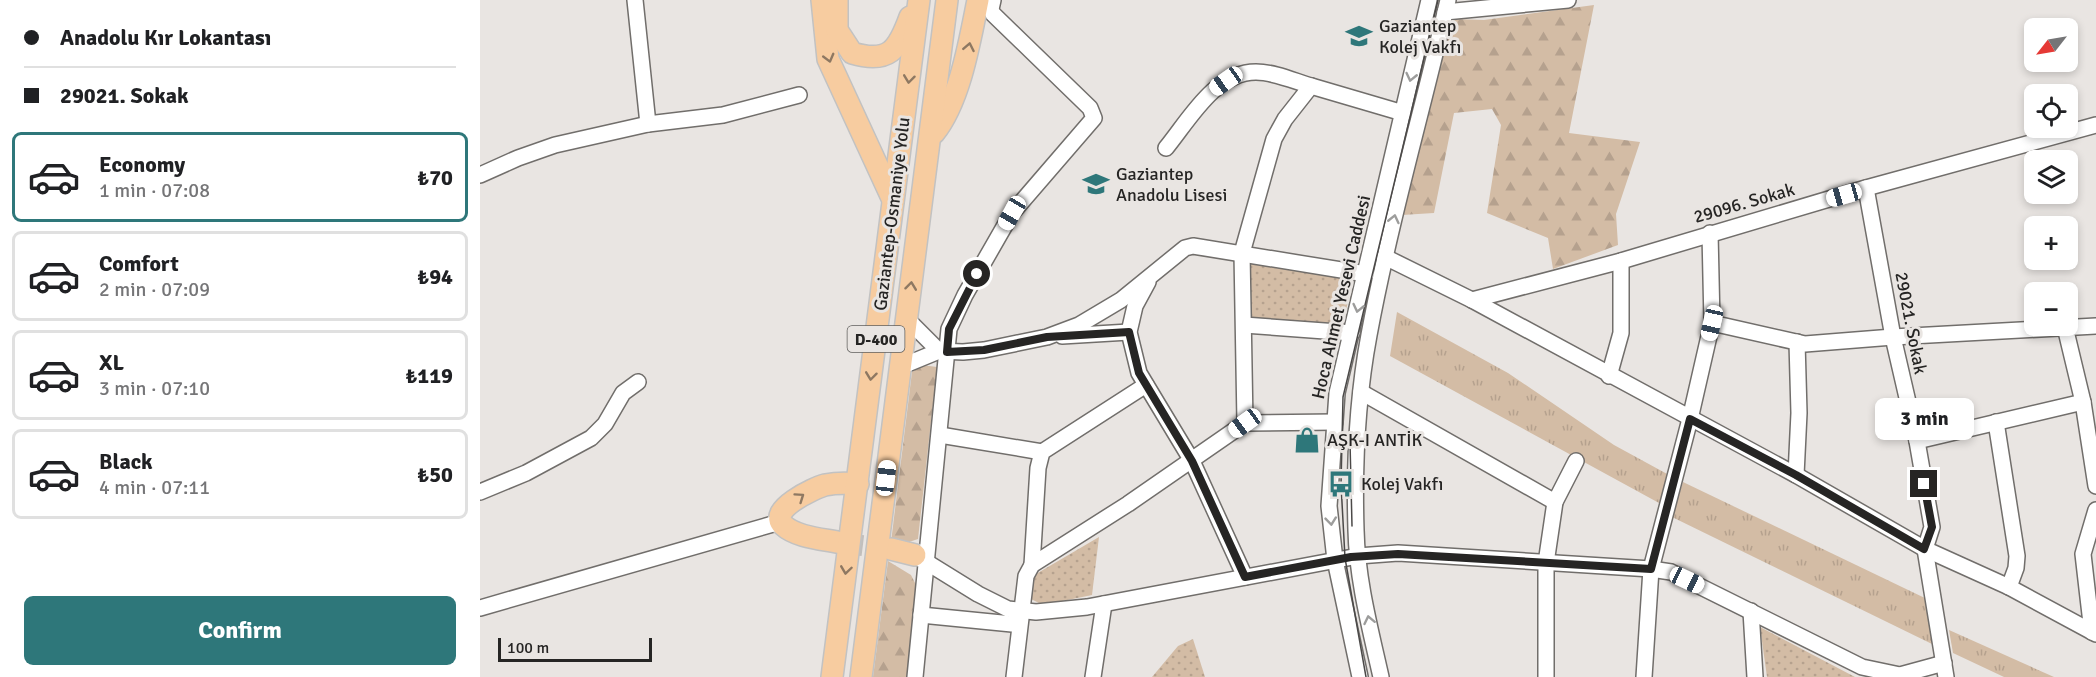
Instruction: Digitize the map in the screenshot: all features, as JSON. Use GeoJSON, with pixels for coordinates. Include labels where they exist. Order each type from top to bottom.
{"type":"FeatureCollection","features":[{"type":"Feature","properties":{"kind":"highway"},"geometry":{"type":"LineString","coordinates":[[822,0],[828,59],[893,200]]}},
{"type":"Feature","properties":{"kind":"highway"},"geometry":{"type":"LineString","coordinates":[[837,0],[837,30],[852,53],[868,58],[881,57],[891,52],[899,43],[917,0]]}},
{"type":"Feature","properties":{"kind":"highway","name":"Gaziantep-Osmaniye Yolu"},"geometry":{"type":"LineString","coordinates":[[832,677],[917,0]]}},
{"type":"Feature","properties":{"kind":"highway","name":"Gaziantep-Osmaniye Yolu"},"geometry":{"type":"LineString","coordinates":[[861,677],[947,0]]}},
{"type":"Feature","properties":{"kind":"highway"},"geometry":{"type":"LineString","coordinates":[[930,138],[944,121],[967,57],[978,0]]}},
{"type":"Feature","properties":{"kind":"highway"},"geometry":{"type":"LineString","coordinates":[[842,543],[794,532],[780,522],[780,516],[784,509],[814,488],[836,484],[858,484]]}},
{"type":"Feature","properties":{"kind":"highway"},"geometry":{"type":"LineString","coordinates":[[891,549],[921,558]]}},
{"type":"Feature","properties":{"kind":"street"},"geometry":{"type":"LineString","coordinates":[[635,0],[648,124]]}},
{"type":"Feature","properties":{"kind":"street"},"geometry":{"type":"LineString","coordinates":[[915,677],[921,615],[921,558],[940,435],[943,351],[949,329],[965,295],[1012,213],[1094,117],[1090,108],[993,14],[991,9],[993,0]]}},
{"type":"Feature","properties":{"kind":"street","name":"Hoca Ahmet Yesevi Caddesi"},"geometry":{"type":"LineString","coordinates":[[1360,677],[1335,560],[1329,506],[1337,393],[1430,0]]}},
{"type":"Feature","properties":{"kind":"street"},"geometry":{"type":"LineString","coordinates":[[1447,6],[1568,0]]}},
{"type":"Feature","properties":{"kind":"street","name":"Hoca Ahmet Yesevi Caddesi"},"geometry":{"type":"LineString","coordinates":[[1381,677],[1358,556],[1356,529],[1357,437],[1361,392],[1368,337],[1385,257],[1447,6]]}},
{"type":"Feature","properties":{"kind":"street"},"geometry":{"type":"LineString","coordinates":[[1166,148],[1208,93],[1226,81],[1257,72],[1403,113]]}},
{"type":"Feature","properties":{"kind":"street"},"geometry":{"type":"LineString","coordinates":[[1245,423],[1242,253],[1274,139],[1285,119],[1311,86]]}},
{"type":"Feature","properties":{"kind":"street"},"geometry":{"type":"LineString","coordinates":[[480,175],[555,145],[648,124],[723,115],[799,96]]}},
{"type":"Feature","properties":{"kind":"street","name":"29096. Sokak"},"geometry":{"type":"LineString","coordinates":[[1472,300],[1621,261],[1866,188],[2096,125]]}},
{"type":"Feature","properties":{"kind":"street","name":"29021. Sokak"},"geometry":{"type":"LineString","coordinates":[[1866,188],[1893,337],[1917,441],[1932,527],[1924,549],[1945,670]]}},
{"type":"Feature","properties":{"kind":"street"},"geometry":{"type":"LineString","coordinates":[[1644,677],[1651,569],[1712,323],[1710,233]]}},
{"type":"Feature","properties":{"kind":"street"},"geometry":{"type":"LineString","coordinates":[[1047,337],[1088,320],[1121,300],[1185,248],[1193,246],[1366,274]]}},
{"type":"Feature","properties":{"kind":"street"},"geometry":{"type":"LineString","coordinates":[[1385,257],[1472,300],[1796,475],[1924,549],[2009,587],[2094,633]]}},
{"type":"Feature","properties":{"kind":"street"},"geometry":{"type":"LineString","coordinates":[[1609,376],[1621,333],[1621,261]]}},
{"type":"Feature","properties":{"kind":"street"},"geometry":{"type":"LineString","coordinates":[[1152,275],[1135,306],[1129,332],[1139,373],[1192,461],[1245,577]]}},
{"type":"Feature","properties":{"kind":"street"},"geometry":{"type":"LineString","coordinates":[[907,319],[943,351]]}},
{"type":"Feature","properties":{"kind":"street"},"geometry":{"type":"LineString","coordinates":[[1712,323],[1805,344],[2024,329]]}},
{"type":"Feature","properties":{"kind":"street"},"geometry":{"type":"LineString","coordinates":[[1244,325],[1352,333]]}},
{"type":"Feature","properties":{"kind":"street"},"geometry":{"type":"LineString","coordinates":[[2078,327],[2096,326]]}},
{"type":"Feature","properties":{"kind":"street"},"geometry":{"type":"LineString","coordinates":[[900,367],[943,351],[984,350],[1047,337],[1129,332]]}},
{"type":"Feature","properties":{"kind":"street"},"geometry":{"type":"LineString","coordinates":[[2067,336],[2092,444],[2096,486]]}},
{"type":"Feature","properties":{"kind":"street"},"geometry":{"type":"LineString","coordinates":[[1796,475],[1799,413],[1797,342]]}},
{"type":"Feature","properties":{"kind":"street"},"geometry":{"type":"LineString","coordinates":[[480,492],[526,473],[591,438],[605,424],[623,393],[638,382]]}},
{"type":"Feature","properties":{"kind":"street"},"geometry":{"type":"LineString","coordinates":[[940,435],[1042,452],[1146,385]]}},
{"type":"Feature","properties":{"kind":"street"},"geometry":{"type":"LineString","coordinates":[[1361,392],[1554,502]]}},
{"type":"Feature","properties":{"kind":"street"},"geometry":{"type":"LineString","coordinates":[[1917,441],[2083,402]]}},
{"type":"Feature","properties":{"kind":"street"},"geometry":{"type":"LineString","coordinates":[[1032,565],[1192,461],[1245,423],[1335,422]]}},
{"type":"Feature","properties":{"kind":"street"},"geometry":{"type":"LineString","coordinates":[[1996,422],[2017,556],[2016,568],[2009,587]]}},
{"type":"Feature","properties":{"kind":"street"},"geometry":{"type":"LineString","coordinates":[[1014,677],[1026,576],[1032,565],[1038,468],[1042,452]]}},
{"type":"Feature","properties":{"kind":"street"},"geometry":{"type":"LineString","coordinates":[[1546,677],[1546,563],[1554,502],[1576,461]]}},
{"type":"Feature","properties":{"kind":"street"},"geometry":{"type":"LineString","coordinates":[[2094,633],[2083,554],[2096,510]]}},
{"type":"Feature","properties":{"kind":"street"},"geometry":{"type":"LineString","coordinates":[[480,608],[780,522]]}},
{"type":"Feature","properties":{"kind":"street"},"geometry":{"type":"LineString","coordinates":[[921,558],[978,594],[1008,609],[1036,612],[1104,604],[1358,556],[1398,554],[1651,569],[1671,572],[1862,667],[1900,675],[1945,670]]}},
{"type":"Feature","properties":{"kind":"street"},"geometry":{"type":"LineString","coordinates":[[1093,677],[1104,604]]}},
{"type":"Feature","properties":{"kind":"street"},"geometry":{"type":"LineString","coordinates":[[921,615],[1012,624],[1023,611]]}},
{"type":"Feature","properties":{"kind":"street"},"geometry":{"type":"LineString","coordinates":[[1751,611],[1755,677]]}},
{"type":"Feature","properties":{"kind":"green space"},"geometry":{"type":"Polygon","coordinates":[[[1594,5],[1569,133],[1640,142],[1616,214],[1618,245],[1553,269],[1548,238],[1487,213],[1501,125],[1492,109],[1454,113],[1434,213],[1402,215],[1421,130],[1452,19],[1484,20],[1594,5]]]}},
{"type":"Feature","properties":{"kind":"green space"},"geometry":{"type":"Polygon","coordinates":[[[1255,260],[1353,277],[1343,325],[1250,318],[1248,264],[1255,260]]]}},
{"type":"Feature","properties":{"kind":"green space"},"geometry":{"type":"Polygon","coordinates":[[[1397,312],[1508,373],[1614,445],[1669,475],[1659,503],[1390,356],[1397,312]]]}},
{"type":"Feature","properties":{"kind":"green space"},"geometry":{"type":"Polygon","coordinates":[[[922,365],[937,367],[918,539],[906,543],[891,542],[912,372],[922,365]]]}},
{"type":"Feature","properties":{"kind":"green space"},"geometry":{"type":"Polygon","coordinates":[[[1683,482],[1929,600],[1932,644],[1672,517],[1683,482]]]}},
{"type":"Feature","properties":{"kind":"green space"},"geometry":{"type":"Polygon","coordinates":[[[1099,537],[1092,595],[1043,605],[1031,599],[1029,593],[1036,574],[1099,537]]]}},
{"type":"Feature","properties":{"kind":"green space"},"geometry":{"type":"Polygon","coordinates":[[[888,561],[911,575],[916,585],[907,677],[873,677],[888,561]]]}},
{"type":"Feature","properties":{"kind":"green space"},"geometry":{"type":"Polygon","coordinates":[[[1760,627],[1855,677],[1767,677],[1760,627]]]}},
{"type":"Feature","properties":{"kind":"green space"},"geometry":{"type":"Polygon","coordinates":[[[1949,630],[2054,677],[2004,677],[1953,653],[1949,630]]]}},
{"type":"Feature","properties":{"kind":"green space"},"geometry":{"type":"Polygon","coordinates":[[[1193,639],[1205,677],[1152,677],[1178,646],[1193,639]]]}},
{"type":"Feature","properties":{"kind":"tunnel"},"geometry":{"type":"LineString","coordinates":[[842,543],[891,549]]}},
{"type":"Feature","properties":{"kind":"tram line"},"geometry":{"type":"LineString","coordinates":[[1366,677],[1345,558],[1341,484],[1343,397],[1438,0]]}},
{"type":"Feature","properties":{"kind":"tram line"},"geometry":{"type":"LineString","coordinates":[[1350,442],[1352,526]]}},
{"type":"Feature","properties":{"kind":"place","name":"Gaziantep Kolej Vakfı"},"geometry":{"type":"Point","coordinates":[1359,36]}},
{"type":"Feature","properties":{"kind":"place","name":"Gaziantep Anadolu Lisesi"},"geometry":{"type":"Point","coordinates":[1096,184]}},
{"type":"Feature","properties":{"kind":"place","name":"AŞK-I ANTİK"},"geometry":{"type":"Point","coordinates":[1307,440]}},
{"type":"Feature","properties":{"kind":"place","name":"Kolej Vakfı"},"geometry":{"type":"Point","coordinates":[1341,484]}},
{"type":"Feature","properties":{"kind":"route"},"geometry":{"type":"LineString","coordinates":[[977,274],[949,329],[947,352],[984,350],[1047,337],[1129,332],[1139,373],[1192,461],[1245,577],[1351,557],[1398,554],[1651,569],[1690,419],[1796,475],[1924,549],[1932,527],[1924,484]]}}]}
